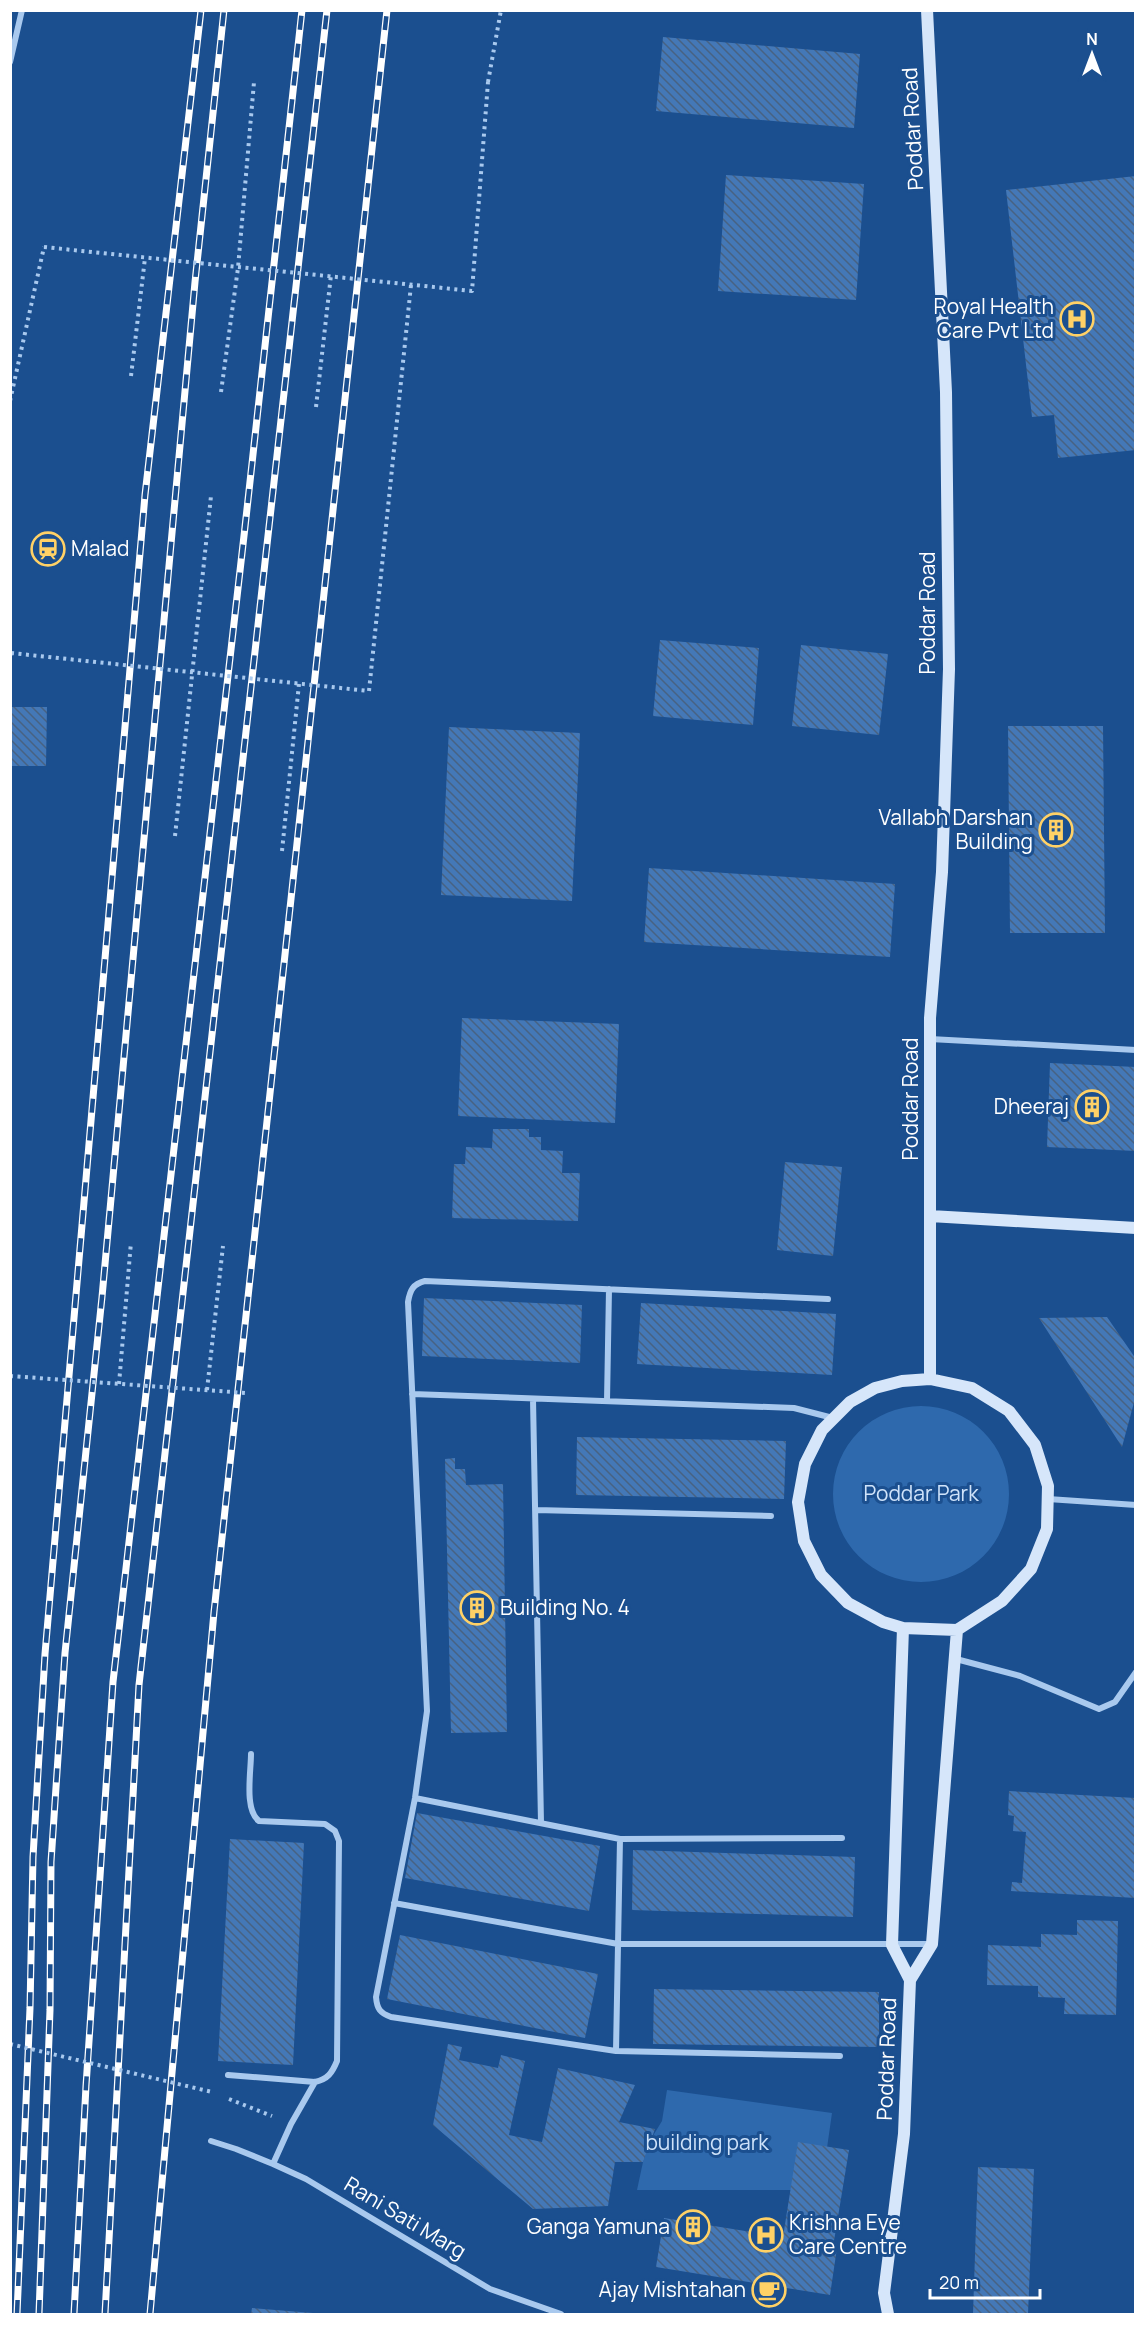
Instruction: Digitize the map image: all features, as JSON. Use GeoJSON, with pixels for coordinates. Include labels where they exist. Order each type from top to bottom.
{"type":"FeatureCollection","features":[{"type":"Feature","properties":{"kind":"street"},"geometry":{"type":"LineString","coordinates":[[10,62],[22,10]]}},
{"type":"Feature","properties":{"kind":"street","name":"Poddar Road"},"geometry":{"type":"LineString","coordinates":[[927,10],[946,392],[948,657],[942,872],[930,1039],[930,1379]]}},
{"type":"Feature","properties":{"kind":"street"},"geometry":{"type":"LineString","coordinates":[[930,1039],[1136,1050]]}},
{"type":"Feature","properties":{"kind":"street"},"geometry":{"type":"LineString","coordinates":[[930,1216],[1136,1228]]}},
{"type":"Feature","properties":{"kind":"street"},"geometry":{"type":"LineString","coordinates":[[828,1299],[425,1281],[417,1283],[410,1290],[408,1302],[427,1711],[415,1798],[376,1997],[377,2006],[382,2014],[391,2017],[616,2051],[840,2056]]}},
{"type":"Feature","properties":{"kind":"street"},"geometry":{"type":"LineString","coordinates":[[607,1401],[609,1289]]}},
{"type":"Feature","properties":{"kind":"street"},"geometry":{"type":"LineString","coordinates":[[930,1379],[972,1388],[1009,1411],[1035,1445],[1048,1486],[1047,1529],[1031,1569],[1002,1601],[957,1630],[903,1628],[883,1622],[848,1603],[821,1575],[804,1541],[798,1502],[805,1464],[822,1430],[834,1418],[850,1402],[875,1388],[902,1381],[930,1379]]}},
{"type":"Feature","properties":{"kind":"street"},"geometry":{"type":"LineString","coordinates":[[412,1394],[794,1408],[834,1418]]}},
{"type":"Feature","properties":{"kind":"street"},"geometry":{"type":"LineString","coordinates":[[533,1399],[541,1823]]}},
{"type":"Feature","properties":{"kind":"street"},"geometry":{"type":"LineString","coordinates":[[1048,1499],[1136,1505]]}},
{"type":"Feature","properties":{"kind":"street"},"geometry":{"type":"LineString","coordinates":[[536,1510],[771,1516]]}},
{"type":"Feature","properties":{"kind":"street","name":"Poddar Road"},"geometry":{"type":"LineString","coordinates":[[888,2314],[884,2293],[904,2134],[910,1980],[892,1945],[903,1628]]}},
{"type":"Feature","properties":{"kind":"street"},"geometry":{"type":"LineString","coordinates":[[910,1980],[932,1944],[957,1630]]}},
{"type":"Feature","properties":{"kind":"street"},"geometry":{"type":"LineString","coordinates":[[956,1659],[1020,1676],[1099,1708],[1115,1702],[1136,1672]]}},
{"type":"Feature","properties":{"kind":"street"},"geometry":{"type":"LineString","coordinates":[[228,2075],[315,2082],[326,2079],[333,2071],[337,2061],[339,1840],[335,1831],[325,1824],[259,1821],[253,1817],[250,1807],[251,1754]]}},
{"type":"Feature","properties":{"kind":"street"},"geometry":{"type":"LineString","coordinates":[[415,1798],[620,1839],[842,1838]]}},
{"type":"Feature","properties":{"kind":"street"},"geometry":{"type":"LineString","coordinates":[[616,2051],[620,1839]]}},
{"type":"Feature","properties":{"kind":"street"},"geometry":{"type":"LineString","coordinates":[[394,1903],[618,1944],[932,1944]]}},
{"type":"Feature","properties":{"kind":"street"},"geometry":{"type":"LineString","coordinates":[[273,2164],[291,2124],[315,2082]]}},
{"type":"Feature","properties":{"kind":"street","name":"Rani Sati Marg"},"geometry":{"type":"LineString","coordinates":[[211,2141],[236,2149],[306,2179],[490,2289],[561,2314]]}},
{"type":"Feature","properties":{"kind":"path"},"geometry":{"type":"LineString","coordinates":[[10,401],[44,247],[472,291],[488,82],[501,10]]}},
{"type":"Feature","properties":{"kind":"path"},"geometry":{"type":"LineString","coordinates":[[221,392],[238,268],[254,82]]}},
{"type":"Feature","properties":{"kind":"path"},"geometry":{"type":"LineString","coordinates":[[131,376],[145,258]]}},
{"type":"Feature","properties":{"kind":"path"},"geometry":{"type":"LineString","coordinates":[[316,407],[331,275]]}},
{"type":"Feature","properties":{"kind":"path"},"geometry":{"type":"LineString","coordinates":[[11,655],[369,692],[411,285]]}},
{"type":"Feature","properties":{"kind":"path"},"geometry":{"type":"LineString","coordinates":[[175,836],[211,495]]}},
{"type":"Feature","properties":{"kind":"path"},"geometry":{"type":"LineString","coordinates":[[282,851],[299,684]]}},
{"type":"Feature","properties":{"kind":"path"},"geometry":{"type":"LineString","coordinates":[[119,1384],[130,1242]]}},
{"type":"Feature","properties":{"kind":"path"},"geometry":{"type":"LineString","coordinates":[[207,1390],[223,1246]]}},
{"type":"Feature","properties":{"kind":"path"},"geometry":{"type":"LineString","coordinates":[[10,1376],[246,1393]]}},
{"type":"Feature","properties":{"kind":"path"},"geometry":{"type":"LineString","coordinates":[[10,2044],[212,2092],[291,2124]]}},
{"type":"Feature","properties":{"kind":"green space","name":"Poddar Park"},"geometry":{"type":"Polygon","coordinates":[[[921,1406],[955,1413],[970,1421],[983,1432],[994,1445],[1002,1460],[1009,1494],[1002,1528],[994,1543],[983,1556],[970,1567],[955,1575],[921,1582],[887,1575],[872,1567],[859,1556],[848,1543],[840,1528],[833,1494],[840,1460],[848,1445],[859,1432],[872,1421],[887,1413],[921,1406]]]}},
{"type":"Feature","properties":{"kind":"green space","name":"building park"},"geometry":{"type":"Polygon","coordinates":[[[667,2090],[832,2113],[821,2190],[637,2190],[651,2139],[662,2121],[667,2090]]]}},
{"type":"Feature","properties":{"kind":"building"},"geometry":{"type":"Polygon","coordinates":[[[663,37],[860,54],[854,128],[656,111],[663,37]]]}},
{"type":"Feature","properties":{"kind":"building"},"geometry":{"type":"Polygon","coordinates":[[[726,175],[864,184],[856,300],[718,291],[726,175]]]}},
{"type":"Feature","properties":{"kind":"building"},"geometry":{"type":"Polygon","coordinates":[[[1136,176],[1136,450],[1058,458],[1054,415],[1032,417],[1006,190],[1136,176]]]}},
{"type":"Feature","properties":{"kind":"building"},"geometry":{"type":"Polygon","coordinates":[[[660,640],[759,648],[753,725],[653,716],[660,640]]]}},
{"type":"Feature","properties":{"kind":"building"},"geometry":{"type":"Polygon","coordinates":[[[801,645],[888,654],[879,735],[792,726],[801,645]]]}},
{"type":"Feature","properties":{"kind":"building"},"geometry":{"type":"Polygon","coordinates":[[[10,707],[47,707],[46,766],[10,766],[10,707]]]}},
{"type":"Feature","properties":{"kind":"building","name":"Vallabh Darshan Building"},"geometry":{"type":"Polygon","coordinates":[[[1008,726],[1103,726],[1105,933],[1010,933],[1008,726]]]}},
{"type":"Feature","properties":{"kind":"building"},"geometry":{"type":"Polygon","coordinates":[[[449,727],[580,733],[572,901],[441,895],[449,727]]]}},
{"type":"Feature","properties":{"kind":"building"},"geometry":{"type":"Polygon","coordinates":[[[649,868],[895,884],[890,957],[644,942],[649,868]]]}},
{"type":"Feature","properties":{"kind":"building"},"geometry":{"type":"Polygon","coordinates":[[[462,1018],[619,1024],[615,1123],[458,1116],[462,1018]]]}},
{"type":"Feature","properties":{"kind":"building","name":"Dheeraj"},"geometry":{"type":"Polygon","coordinates":[[[1050,1063],[1136,1067],[1136,1151],[1047,1147],[1050,1063]]]}},
{"type":"Feature","properties":{"kind":"building"},"geometry":{"type":"Polygon","coordinates":[[[493,1129],[529,1129],[529,1137],[541,1137],[541,1150],[563,1151],[562,1173],[580,1173],[578,1221],[452,1218],[454,1164],[465,1164],[466,1147],[492,1148],[493,1129]]]}},
{"type":"Feature","properties":{"kind":"building"},"geometry":{"type":"Polygon","coordinates":[[[785,1162],[842,1167],[833,1256],[777,1250],[785,1162]]]}},
{"type":"Feature","properties":{"kind":"building"},"geometry":{"type":"Polygon","coordinates":[[[424,1298],[582,1305],[580,1363],[422,1356],[424,1298]]]}},
{"type":"Feature","properties":{"kind":"building"},"geometry":{"type":"Polygon","coordinates":[[[641,1303],[836,1314],[832,1375],[637,1364],[641,1303]]]}},
{"type":"Feature","properties":{"kind":"building"},"geometry":{"type":"Polygon","coordinates":[[[1107,1317],[1136,1359],[1136,1395],[1122,1447],[1039,1318],[1107,1317]]]}},
{"type":"Feature","properties":{"kind":"building"},"geometry":{"type":"Polygon","coordinates":[[[577,1437],[786,1441],[784,1499],[576,1495],[577,1437]]]}},
{"type":"Feature","properties":{"kind":"building","name":"Building No. 4"},"geometry":{"type":"Polygon","coordinates":[[[455,1458],[455,1469],[465,1469],[466,1485],[503,1484],[507,1732],[451,1733],[445,1459],[455,1458]]]}},
{"type":"Feature","properties":{"kind":"building"},"geometry":{"type":"Polygon","coordinates":[[[1009,1791],[1136,1798],[1136,1898],[1011,1891],[1012,1882],[1022,1883],[1026,1832],[1013,1831],[1014,1816],[1008,1815],[1009,1791]]]}},
{"type":"Feature","properties":{"kind":"building"},"geometry":{"type":"Polygon","coordinates":[[[417,1813],[600,1846],[589,1911],[405,1878],[417,1813]]]}},
{"type":"Feature","properties":{"kind":"building"},"geometry":{"type":"Polygon","coordinates":[[[230,1839],[304,1843],[293,2065],[218,2061],[230,1839]]]}},
{"type":"Feature","properties":{"kind":"building"},"geometry":{"type":"Polygon","coordinates":[[[633,1850],[855,1857],[853,1917],[632,1910],[633,1850]]]}},
{"type":"Feature","properties":{"kind":"building"},"geometry":{"type":"Polygon","coordinates":[[[1077,1920],[1118,1921],[1116,2015],[1064,2014],[1065,1998],[1038,1997],[1038,1986],[987,1985],[988,1945],[1041,1947],[1041,1934],[1077,1935],[1077,1920]]]}},
{"type":"Feature","properties":{"kind":"building"},"geometry":{"type":"Polygon","coordinates":[[[400,1935],[598,1974],[585,2038],[387,1999],[400,1935]]]}},
{"type":"Feature","properties":{"kind":"building"},"geometry":{"type":"Polygon","coordinates":[[[654,1989],[879,1992],[879,2047],[653,2044],[654,1989]]]}},
{"type":"Feature","properties":{"kind":"building"},"geometry":{"type":"Polygon","coordinates":[[[448,2044],[462,2047],[459,2060],[498,2068],[501,2055],[525,2061],[509,2135],[542,2142],[558,2068],[635,2085],[619,2122],[655,2129],[643,2162],[615,2162],[608,2206],[533,2209],[433,2125],[448,2044]]]}},
{"type":"Feature","properties":{"kind":"building","name":"Ganga Yamuna"},"geometry":{"type":"Polygon","coordinates":[[[798,2142],[849,2150],[833,2247],[837,2248],[830,2295],[656,2267],[664,2218],[783,2237],[798,2142]]]}},
{"type":"Feature","properties":{"kind":"building"},"geometry":{"type":"Polygon","coordinates":[[[978,2167],[1034,2169],[1028,2314],[973,2314],[978,2167]]]}},
{"type":"Feature","properties":{"kind":"building"},"geometry":{"type":"Polygon","coordinates":[[[252,2308],[313,2313],[313,2314],[251,2314],[252,2308]]]}},
{"type":"Feature","properties":{"kind":"railway"},"geometry":{"type":"LineString","coordinates":[[17,2314],[30,2008],[33,1857],[45,1654],[145,495],[201,10]]}},
{"type":"Feature","properties":{"kind":"railway"},"geometry":{"type":"LineString","coordinates":[[39,2314],[50,2010],[51,1862],[65,1653],[102,1297],[195,282],[224,10]]}},
{"type":"Feature","properties":{"kind":"railway"},"geometry":{"type":"LineString","coordinates":[[74,2314],[86,2086],[113,1682],[302,10]]}},
{"type":"Feature","properties":{"kind":"railway"},"geometry":{"type":"LineString","coordinates":[[105,2314],[139,1685],[327,10]]}},
{"type":"Feature","properties":{"kind":"railway"},"geometry":{"type":"LineString","coordinates":[[150,2314],[214,1612],[387,10]]}},
{"type":"Feature","properties":{"kind":"place","name":"Royal Health Care Pvt Ltd"},"geometry":{"type":"Point","coordinates":[1077,319]}},
{"type":"Feature","properties":{"kind":"place","name":"Malad"},"geometry":{"type":"Point","coordinates":[48,549]}},
{"type":"Feature","properties":{"kind":"place","name":"Vallabh Darshan Building"},"geometry":{"type":"Point","coordinates":[1056,830]}},
{"type":"Feature","properties":{"kind":"place","name":"Dheeraj"},"geometry":{"type":"Point","coordinates":[1092,1107]}},
{"type":"Feature","properties":{"kind":"place","name":"Building No. 4"},"geometry":{"type":"Point","coordinates":[477,1608]}},
{"type":"Feature","properties":{"kind":"place","name":"Ganga Yamuna"},"geometry":{"type":"Point","coordinates":[693,2227]}},
{"type":"Feature","properties":{"kind":"place","name":"Krishna Eye Care Centre"},"geometry":{"type":"Point","coordinates":[766,2235]}},
{"type":"Feature","properties":{"kind":"place","name":"Ajay Mishtahan"},"geometry":{"type":"Point","coordinates":[769,2290]}}]}
